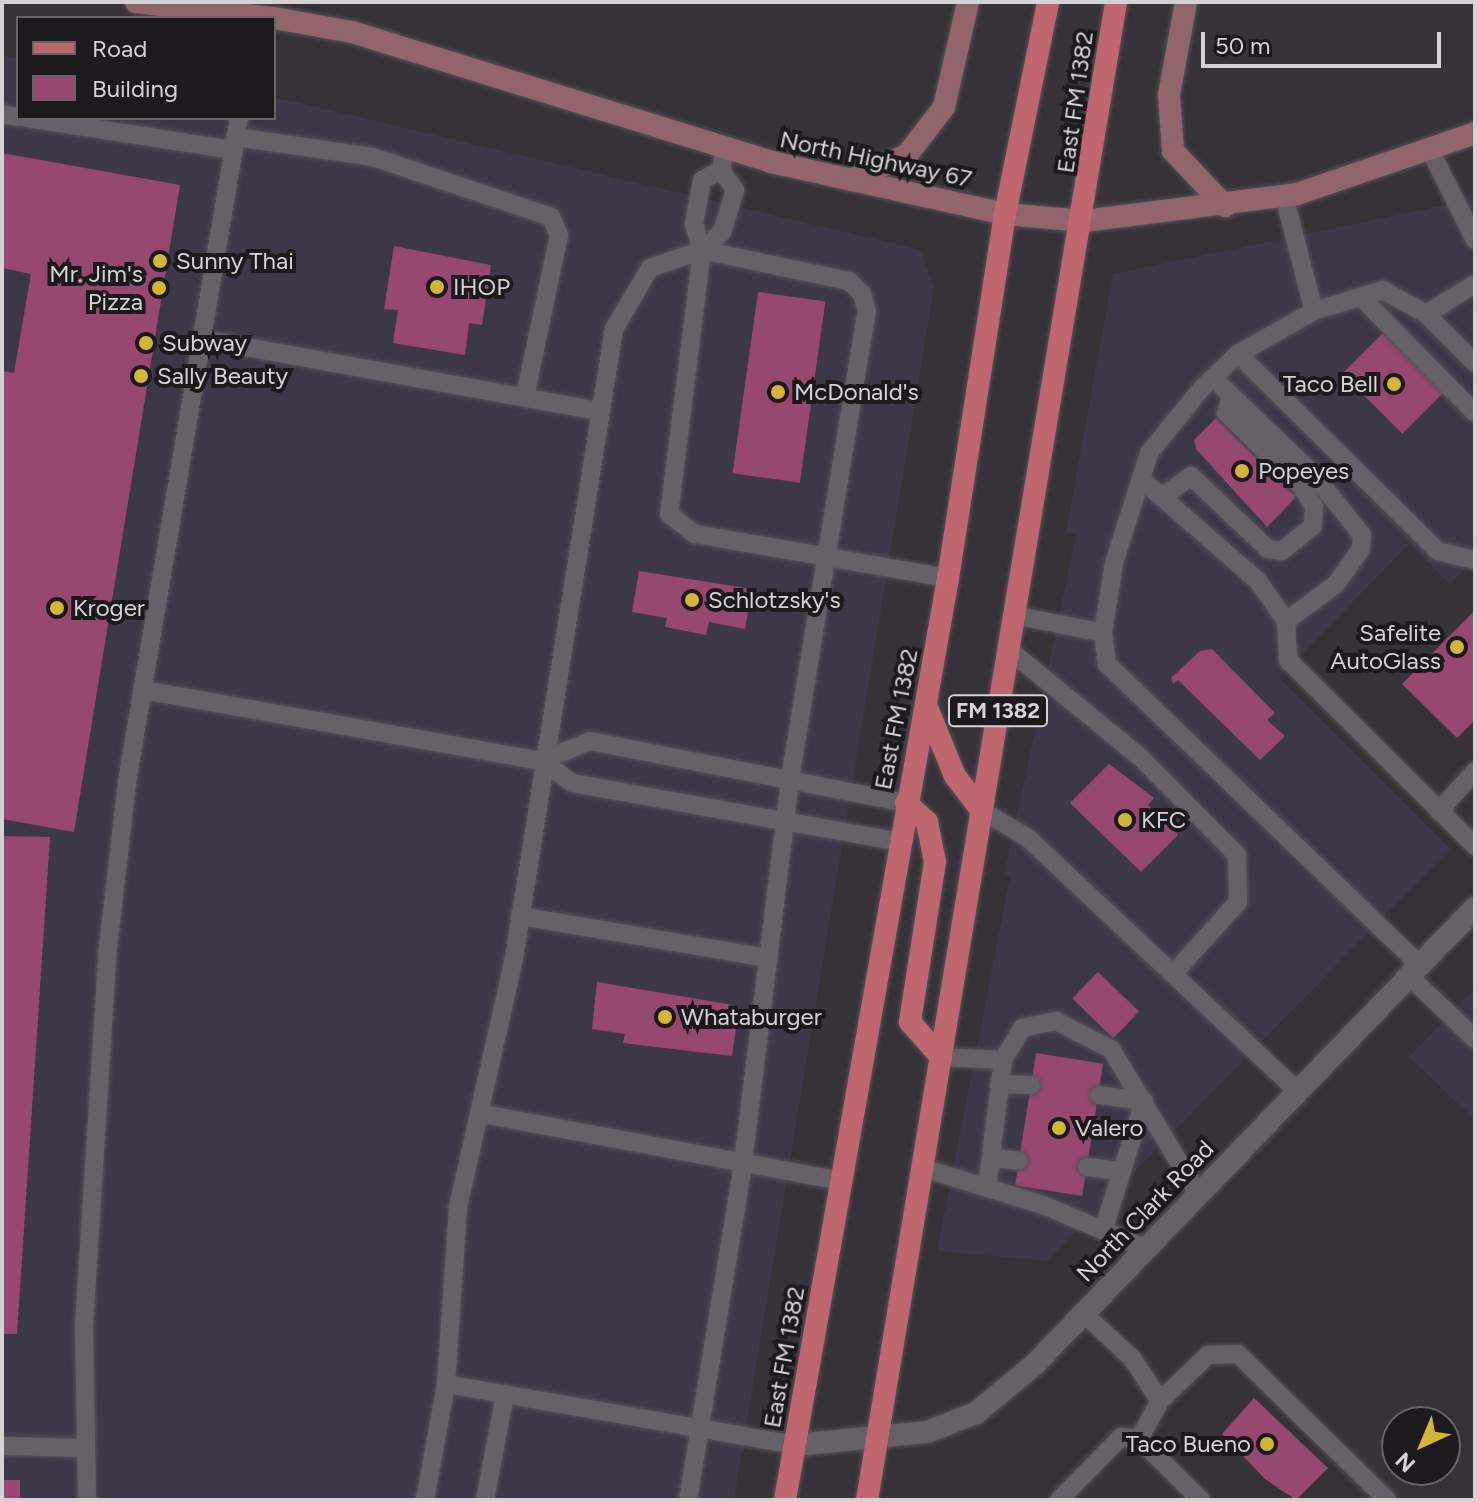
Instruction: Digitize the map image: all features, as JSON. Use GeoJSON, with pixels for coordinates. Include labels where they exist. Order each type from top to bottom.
{"type":"FeatureCollection","features":[{"type":"Feature","properties":{"kind":"main road","name":"North Highway 67"},"geometry":{"type":"LineString","coordinates":[[136,2],[241,15]]}},
{"type":"Feature","properties":{"kind":"main road"},"geometry":{"type":"LineString","coordinates":[[850,180],[907,155],[944,107],[968,2]]}},
{"type":"Feature","properties":{"kind":"main road","name":"East FM 1382"},"geometry":{"type":"LineString","coordinates":[[796,1445],[906,803],[948,578],[1005,214],[1048,2]]}},
{"type":"Feature","properties":{"kind":"main road","name":"East FM 1382"},"geometry":{"type":"LineString","coordinates":[[877,1440],[1008,649],[1084,221],[1116,2]]}},
{"type":"Feature","properties":{"kind":"main road"},"geometry":{"type":"LineString","coordinates":[[1186,2],[1169,95],[1173,151],[1225,206]]}},
{"type":"Feature","properties":{"kind":"main road","name":"North Highway 67"},"geometry":{"type":"LineString","coordinates":[[276,19],[352,32],[723,159],[850,180],[1005,214],[1084,221],[1225,206],[1284,196],[1431,152],[1475,133]]}},
{"type":"Feature","properties":{"kind":"main road"},"geometry":{"type":"LineString","coordinates":[[926,704],[955,776],[981,810]]}},
{"type":"Feature","properties":{"kind":"main road"},"geometry":{"type":"LineString","coordinates":[[906,803],[927,822],[935,862],[910,1022],[941,1057]]}},
{"type":"Feature","properties":{"kind":"main road","name":"FM 1382"},"geometry":{"type":"LineString","coordinates":[[867,1500],[877,1440]]}},
{"type":"Feature","properties":{"kind":"main road","name":"FM 1382"},"geometry":{"type":"LineString","coordinates":[[785,1500],[796,1445]]}},
{"type":"Feature","properties":{"kind":"street","name":"North Clark Road"},"geometry":{"type":"LineString","coordinates":[[796,1445],[877,1440],[927,1432],[976,1413],[1034,1365],[1475,908]]}},
{"type":"Feature","properties":{"kind":"lane"},"geometry":{"type":"LineString","coordinates":[[43,120],[234,144],[373,157],[551,217],[559,235],[525,397]]}},
{"type":"Feature","properties":{"kind":"lane"},"geometry":{"type":"LineString","coordinates":[[87,1500],[84,1326],[98,1059],[143,690],[239,120]]}},
{"type":"Feature","properties":{"kind":"lane"},"geometry":{"type":"LineString","coordinates":[[1431,152],[1475,240]]}},
{"type":"Feature","properties":{"kind":"lane"},"geometry":{"type":"LineString","coordinates":[[425,1500],[446,1384],[458,1207],[483,1114],[520,916],[542,761],[614,329],[650,268],[702,250],[722,232],[735,190],[723,159],[702,180],[694,224],[702,250],[669,514],[695,534],[948,578]]}},
{"type":"Feature","properties":{"kind":"lane"},"geometry":{"type":"LineString","coordinates":[[1284,196],[1314,311]]}},
{"type":"Feature","properties":{"kind":"lane"},"geometry":{"type":"LineString","coordinates":[[688,1500],[743,1163],[790,779],[824,556],[867,311],[862,294],[849,281],[702,250]]}},
{"type":"Feature","properties":{"kind":"lane"},"geometry":{"type":"LineString","coordinates":[[1426,314],[1475,284]]}},
{"type":"Feature","properties":{"kind":"lane"},"geometry":{"type":"LineString","coordinates":[[1475,363],[1426,314],[1383,290],[1314,311],[1238,354],[1213,378],[1149,453],[1114,563],[1103,633],[1107,664],[1415,970],[1475,1039]]}},
{"type":"Feature","properties":{"kind":"lane"},"geometry":{"type":"LineString","coordinates":[[1362,298],[1475,413]]}},
{"type":"Feature","properties":{"kind":"lane"},"geometry":{"type":"LineString","coordinates":[[202,339],[600,411]]}},
{"type":"Feature","properties":{"kind":"lane"},"geometry":{"type":"LineString","coordinates":[[1238,354],[1438,551],[1475,560]]}},
{"type":"Feature","properties":{"kind":"lane"},"geometry":{"type":"LineString","coordinates":[[1213,378],[1314,475],[1362,535],[1361,549],[1335,585],[1286,621]]}},
{"type":"Feature","properties":{"kind":"lane"},"geometry":{"type":"LineString","coordinates":[[1162,497],[1191,476],[1268,549],[1282,551],[1313,526],[1314,506],[1301,486],[1226,413],[1232,396]]}},
{"type":"Feature","properties":{"kind":"lane"},"geometry":{"type":"LineString","coordinates":[[1141,479],[1258,581],[1286,621],[1288,660],[1475,846]]}},
{"type":"Feature","properties":{"kind":"lane"},"geometry":{"type":"LineString","coordinates":[[1014,615],[1103,633]]}},
{"type":"Feature","properties":{"kind":"lane"},"geometry":{"type":"LineString","coordinates":[[1008,649],[1140,757],[1237,855],[1238,902],[1173,974]]}},
{"type":"Feature","properties":{"kind":"lane"},"geometry":{"type":"LineString","coordinates":[[143,690],[542,761],[572,783],[900,842]]}},
{"type":"Feature","properties":{"kind":"lane"},"geometry":{"type":"LineString","coordinates":[[542,761],[590,741],[906,803]]}},
{"type":"Feature","properties":{"kind":"lane"},"geometry":{"type":"LineString","coordinates":[[1439,811],[1475,771]]}},
{"type":"Feature","properties":{"kind":"lane"},"geometry":{"type":"LineString","coordinates":[[981,810],[1028,838],[1297,1091]]}},
{"type":"Feature","properties":{"kind":"lane"},"geometry":{"type":"LineString","coordinates":[[520,916],[768,958]]}},
{"type":"Feature","properties":{"kind":"lane"},"geometry":{"type":"LineString","coordinates":[[987,1188],[1003,1060],[1022,1028],[1056,1021],[1111,1049],[1198,1194]]}},
{"type":"Feature","properties":{"kind":"lane"},"geometry":{"type":"LineString","coordinates":[[941,1057],[1003,1060]]}},
{"type":"Feature","properties":{"kind":"lane"},"geometry":{"type":"LineString","coordinates":[[999,1084],[1031,1085]]}},
{"type":"Feature","properties":{"kind":"lane"},"geometry":{"type":"LineString","coordinates":[[1099,1095],[1144,1101]]}},
{"type":"Feature","properties":{"kind":"lane"},"geometry":{"type":"LineString","coordinates":[[1103,1231],[1144,1101]]}},
{"type":"Feature","properties":{"kind":"lane"},"geometry":{"type":"LineString","coordinates":[[483,1114],[840,1181]]}},
{"type":"Feature","properties":{"kind":"lane"},"geometry":{"type":"LineString","coordinates":[[992,1158],[1019,1161]]}},
{"type":"Feature","properties":{"kind":"lane"},"geometry":{"type":"LineString","coordinates":[[1087,1167],[1122,1171]]}},
{"type":"Feature","properties":{"kind":"lane"},"geometry":{"type":"LineString","coordinates":[[923,1168],[987,1188],[1145,1248]]}},
{"type":"Feature","properties":{"kind":"lane"},"geometry":{"type":"LineString","coordinates":[[1083,1313],[1132,1358],[1160,1401]]}},
{"type":"Feature","properties":{"kind":"lane"},"geometry":{"type":"LineString","coordinates":[[1139,1439],[1160,1401],[1208,1355],[1238,1354],[1387,1500]]}},
{"type":"Feature","properties":{"kind":"lane"},"geometry":{"type":"LineString","coordinates":[[446,1384],[698,1431],[796,1445]]}},
{"type":"Feature","properties":{"kind":"lane"},"geometry":{"type":"LineString","coordinates":[[485,1500],[505,1394]]}},
{"type":"Feature","properties":{"kind":"lane"},"geometry":{"type":"LineString","coordinates":[[1059,1500],[1121,1437],[1139,1439],[1201,1500]]}},
{"type":"Feature","properties":{"kind":"lane"},"geometry":{"type":"LineString","coordinates":[[2,1446],[84,1448]]}},
{"type":"Feature","properties":{"kind":"shaded area"},"geometry":{"type":"Polygon","coordinates":[[[2,56],[16,58],[16,120],[276,120],[276,97],[921,250],[934,288],[734,1500],[2,1500],[2,56]]]}},
{"type":"Feature","properties":{"kind":"shaded area"},"geometry":{"type":"Polygon","coordinates":[[[1475,191],[1475,558],[1450,584],[1409,544],[1279,678],[1450,849],[1047,1261],[937,1251],[1010,877],[1005,872],[1076,535],[1066,532],[1113,274],[1456,203],[1475,191]]]}},
{"type":"Feature","properties":{"kind":"shaded area"},"geometry":{"type":"Polygon","coordinates":[[[1475,988],[1475,1120],[1409,1057],[1475,988]]]}},
{"type":"Feature","properties":{"kind":"building"},"geometry":{"type":"Polygon","coordinates":[[[2,153],[180,185],[74,832],[2,819],[2,371],[14,373],[31,274],[2,268],[2,153]]]}},
{"type":"Feature","properties":{"kind":"building","name":"IHOP"},"geometry":{"type":"Polygon","coordinates":[[[394,246],[491,265],[482,325],[469,323],[465,355],[393,343],[398,310],[384,309],[394,246]]]}},
{"type":"Feature","properties":{"kind":"building","name":"McDonald's"},"geometry":{"type":"Polygon","coordinates":[[[758,292],[825,301],[800,483],[733,473],[758,292]]]}},
{"type":"Feature","properties":{"kind":"building","name":"Taco Bell"},"geometry":{"type":"Polygon","coordinates":[[[1384,332],[1444,392],[1402,434],[1342,374],[1384,332]]]}},
{"type":"Feature","properties":{"kind":"building","name":"Popeyes"},"geometry":{"type":"Polygon","coordinates":[[[1216,418],[1296,497],[1267,527],[1196,449],[1194,440],[1216,418]]]}},
{"type":"Feature","properties":{"kind":"building","name":"Schlotzsky's"},"geometry":{"type":"Polygon","coordinates":[[[639,571],[752,589],[745,629],[709,622],[706,635],[665,627],[667,618],[632,612],[639,571]]]}},
{"type":"Feature","properties":{"kind":"building","name":"Safelite AutoGlass"},"geometry":{"type":"Polygon","coordinates":[[[1475,610],[1475,720],[1457,738],[1402,684],[1475,610]]]}},
{"type":"Feature","properties":{"kind":"building"},"geometry":{"type":"Polygon","coordinates":[[[1212,649],[1275,713],[1267,720],[1285,736],[1260,760],[1178,680],[1173,684],[1171,678],[1200,651],[1212,649]]]}},
{"type":"Feature","properties":{"kind":"building","name":"KFC"},"geometry":{"type":"Polygon","coordinates":[[[1109,764],[1154,798],[1148,805],[1178,835],[1141,872],[1070,803],[1109,764]]]}},
{"type":"Feature","properties":{"kind":"building"},"geometry":{"type":"Polygon","coordinates":[[[2,836],[50,837],[17,1334],[2,1334],[2,836]]]}},
{"type":"Feature","properties":{"kind":"building"},"geometry":{"type":"Polygon","coordinates":[[[1098,972],[1139,1012],[1113,1038],[1072,999],[1098,972]]]}},
{"type":"Feature","properties":{"kind":"building","name":"Whataburger"},"geometry":{"type":"Polygon","coordinates":[[[597,982],[739,1006],[732,1056],[623,1043],[625,1034],[592,1029],[597,982]]]}},
{"type":"Feature","properties":{"kind":"building","name":"Valero"},"geometry":{"type":"Polygon","coordinates":[[[1036,1053],[1103,1064],[1082,1196],[1015,1185],[1036,1053]]]}},
{"type":"Feature","properties":{"kind":"building","name":"Taco Bueno"},"geometry":{"type":"Polygon","coordinates":[[[1254,1398],[1328,1468],[1296,1500],[1265,1479],[1222,1434],[1254,1398]]]}},
{"type":"Feature","properties":{"kind":"building"},"geometry":{"type":"Polygon","coordinates":[[[2,1480],[20,1480],[20,1500],[2,1500],[2,1480]]]}},
{"type":"Feature","properties":{"kind":"place","name":"Sunny Thai"},"geometry":{"type":"Point","coordinates":[160,261]}},
{"type":"Feature","properties":{"kind":"place","name":"IHOP"},"geometry":{"type":"Point","coordinates":[437,287]}},
{"type":"Feature","properties":{"kind":"place","name":"Mr. Jim's Pizza"},"geometry":{"type":"Point","coordinates":[159,288]}},
{"type":"Feature","properties":{"kind":"place","name":"Subway"},"geometry":{"type":"Point","coordinates":[146,343]}},
{"type":"Feature","properties":{"kind":"place","name":"Sally Beauty"},"geometry":{"type":"Point","coordinates":[141,376]}},
{"type":"Feature","properties":{"kind":"place","name":"Taco Bell"},"geometry":{"type":"Point","coordinates":[1394,384]}},
{"type":"Feature","properties":{"kind":"place","name":"McDonald's"},"geometry":{"type":"Point","coordinates":[778,392]}},
{"type":"Feature","properties":{"kind":"place","name":"Popeyes"},"geometry":{"type":"Point","coordinates":[1242,471]}},
{"type":"Feature","properties":{"kind":"place","name":"Schlotzsky's"},"geometry":{"type":"Point","coordinates":[692,600]}},
{"type":"Feature","properties":{"kind":"place","name":"Kroger"},"geometry":{"type":"Point","coordinates":[57,608]}},
{"type":"Feature","properties":{"kind":"place","name":"Safelite AutoGlass"},"geometry":{"type":"Point","coordinates":[1457,647]}},
{"type":"Feature","properties":{"kind":"place","name":"KFC"},"geometry":{"type":"Point","coordinates":[1125,820]}},
{"type":"Feature","properties":{"kind":"place","name":"Whataburger"},"geometry":{"type":"Point","coordinates":[665,1017]}},
{"type":"Feature","properties":{"kind":"place","name":"Valero"},"geometry":{"type":"Point","coordinates":[1059,1128]}},
{"type":"Feature","properties":{"kind":"place","name":"Taco Bueno"},"geometry":{"type":"Point","coordinates":[1267,1444]}}]}
